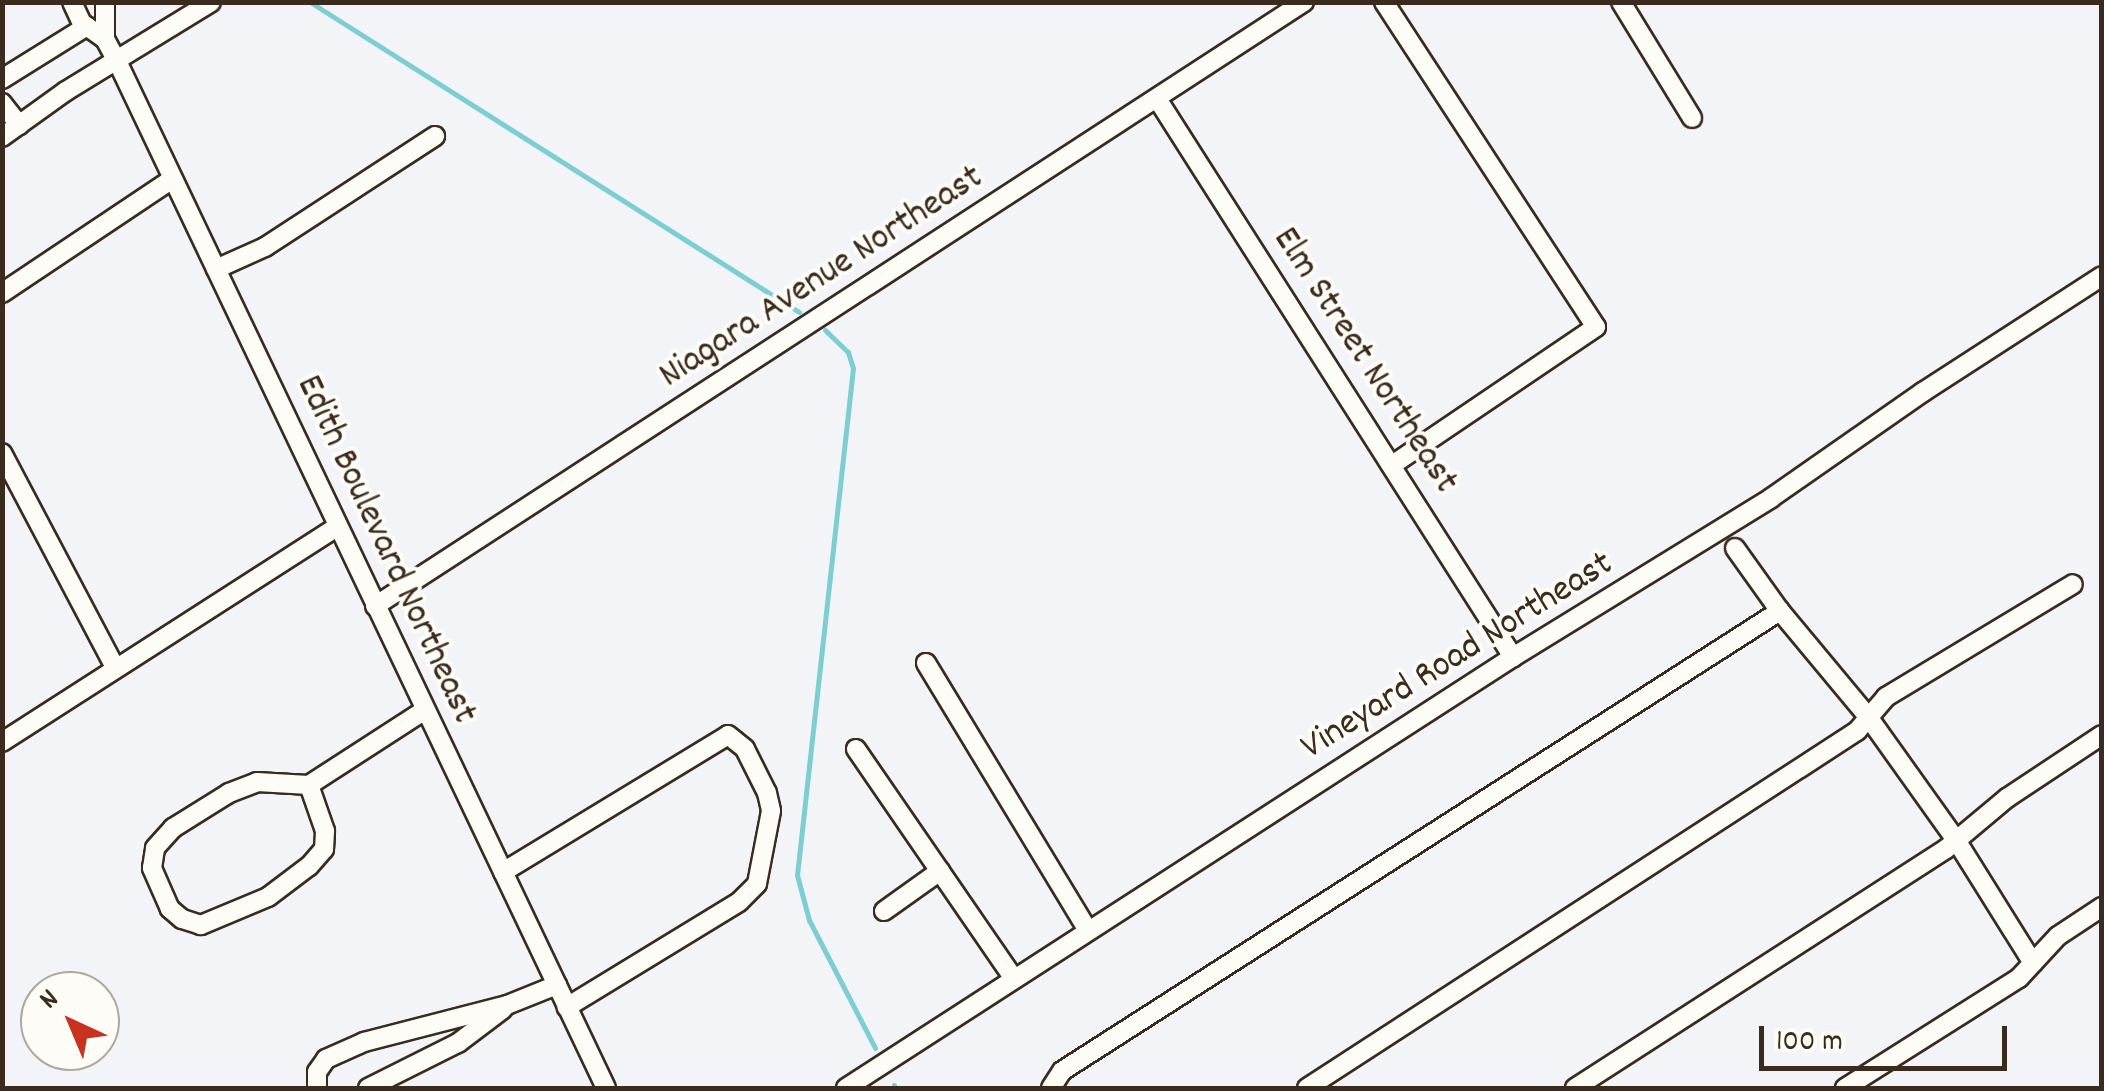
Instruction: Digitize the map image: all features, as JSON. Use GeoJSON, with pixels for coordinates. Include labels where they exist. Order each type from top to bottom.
{"type":"FeatureCollection","features":[{"type":"Feature","properties":{"kind":"street","name":"Edith Boulevard Northeast"},"geometry":{"type":"LineString","coordinates":[[72,2],[87,26],[105,39],[118,63],[606,1088]]}},
{"type":"Feature","properties":{"kind":"street","name":"Edith Boulevard Northeast"},"geometry":{"type":"LineString","coordinates":[[105,2],[105,39]]}},
{"type":"Feature","properties":{"kind":"street"},"geometry":{"type":"LineString","coordinates":[[2,136],[66,91],[118,63],[211,2]]}},
{"type":"Feature","properties":{"kind":"street","name":"Niagara Avenue Northeast"},"geometry":{"type":"LineString","coordinates":[[375,606],[1304,2]]}},
{"type":"Feature","properties":{"kind":"street"},"geometry":{"type":"LineString","coordinates":[[1384,2],[1596,327],[1392,464]]}},
{"type":"Feature","properties":{"kind":"street"},"geometry":{"type":"LineString","coordinates":[[1622,2],[1692,118]]}},
{"type":"Feature","properties":{"kind":"street"},"geometry":{"type":"LineString","coordinates":[[2,80],[87,26]]}},
{"type":"Feature","properties":{"kind":"street","name":"Elm Street Northeast"},"geometry":{"type":"LineString","coordinates":[[1158,100],[1512,657]]}},
{"type":"Feature","properties":{"kind":"street"},"geometry":{"type":"LineString","coordinates":[[2,102],[18,125]]}},
{"type":"Feature","properties":{"kind":"street"},"geometry":{"type":"LineString","coordinates":[[216,269],[265,248],[435,136]]}},
{"type":"Feature","properties":{"kind":"street"},"geometry":{"type":"LineString","coordinates":[[2,293],[172,179]]}},
{"type":"Feature","properties":{"kind":"street","name":"Vineyard Road Northeast"},"geometry":{"type":"LineString","coordinates":[[846,1088],[1512,657],[1772,498],[1923,392],[2102,276]]}},
{"type":"Feature","properties":{"kind":"street"},"geometry":{"type":"LineString","coordinates":[[2,453],[114,667]]}},
{"type":"Feature","properties":{"kind":"street"},"geometry":{"type":"LineString","coordinates":[[2,742],[338,526]]}},
{"type":"Feature","properties":{"kind":"street"},"geometry":{"type":"LineString","coordinates":[[1736,548],[1780,611],[1869,718],[1956,840],[2033,963]]}},
{"type":"Feature","properties":{"kind":"street"},"geometry":{"type":"LineString","coordinates":[[1307,1088],[1858,730],[1886,698],[2073,584]]}},
{"type":"Feature","properties":{"kind":"street"},"geometry":{"type":"LineString","coordinates":[[1051,1088],[1062,1071],[1780,611]]}},
{"type":"Feature","properties":{"kind":"street"},"geometry":{"type":"LineString","coordinates":[[926,663],[1088,932]]}},
{"type":"Feature","properties":{"kind":"street"},"geometry":{"type":"LineString","coordinates":[[309,784],[325,831],[324,849],[308,866],[268,897],[201,925],[182,920],[170,908],[152,868],[155,848],[173,828],[229,793],[257,782],[309,784],[425,710]]}},
{"type":"Feature","properties":{"kind":"street"},"geometry":{"type":"LineString","coordinates":[[502,872],[728,735],[744,749],[767,794],[770,811],[757,884],[740,902],[567,1007]]}},
{"type":"Feature","properties":{"kind":"street"},"geometry":{"type":"LineString","coordinates":[[1574,1088],[1956,840],[2007,798],[2102,735]]}},
{"type":"Feature","properties":{"kind":"street"},"geometry":{"type":"LineString","coordinates":[[856,749],[1014,979]]}},
{"type":"Feature","properties":{"kind":"street"},"geometry":{"type":"LineString","coordinates":[[884,911],[940,872]]}},
{"type":"Feature","properties":{"kind":"street"},"geometry":{"type":"LineString","coordinates":[[1845,1088],[2019,978],[2058,936],[2102,907]]}},
{"type":"Feature","properties":{"kind":"street"},"geometry":{"type":"LineString","coordinates":[[317,1088],[317,1072],[326,1059],[364,1042],[507,1006],[557,985]]}},
{"type":"Feature","properties":{"kind":"street"},"geometry":{"type":"LineString","coordinates":[[368,1088],[458,1042],[507,1006]]}},
{"type":"Feature","properties":{"kind":"waterway"},"geometry":{"type":"LineString","coordinates":[[310,2],[799,312]]}},
{"type":"Feature","properties":{"kind":"waterway"},"geometry":{"type":"LineString","coordinates":[[825,330],[848,352],[853,368],[797,875],[809,920],[875,1048]]}}]}
